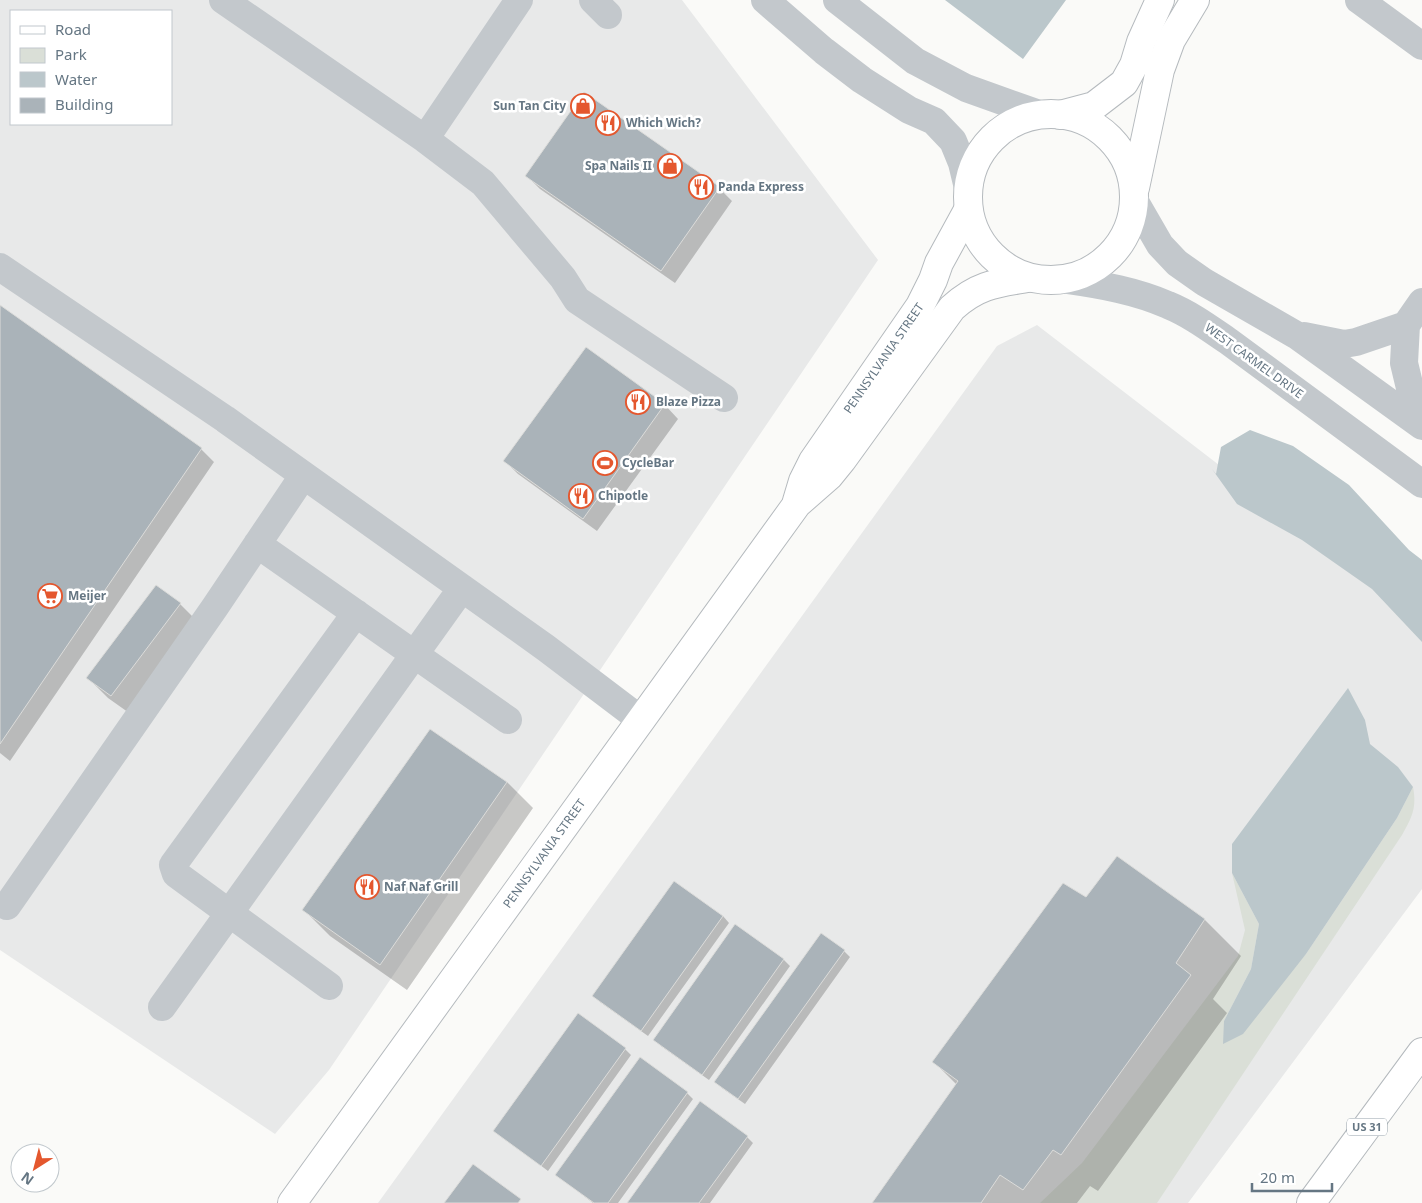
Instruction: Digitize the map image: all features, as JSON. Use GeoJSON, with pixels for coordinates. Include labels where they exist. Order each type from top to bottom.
{"type":"FeatureCollection","features":[{"type":"Feature","properties":{"kind":"main road"},"geometry":{"type":"LineString","coordinates":[[1160,0],[1134,65],[1124,83],[1094,106],[1018,120],[1008,125],[991,139],[975,162],[970,177],[968,199],[974,230],[985,248],[1000,264],[1028,278],[1047,281],[1067,280],[1086,273],[1104,263],[1111,256],[1128,230],[1134,211],[1134,195],[1160,70],[1171,40],[1195,0]]}},
{"type":"Feature","properties":{"kind":"main road"},"geometry":{"type":"LineString","coordinates":[[1050,115],[1070,116],[1090,124],[1110,139],[1126,160],[1134,195]]}},
{"type":"Feature","properties":{"kind":"main road","name":"PENNSYLVANIA STREET"},"geometry":{"type":"LineString","coordinates":[[797,504],[803,481],[813,461],[920,306],[968,199]]}},
{"type":"Feature","properties":{"kind":"main road","name":"PENNSYLVANIA STREET"},"geometry":{"type":"LineString","coordinates":[[292,1203],[797,504],[829,476],[842,460],[952,308],[961,300],[993,283],[1028,278]]}},
{"type":"Feature","properties":{"kind":"main road","name":"US 31"},"geometry":{"type":"LineString","coordinates":[[1311,1203],[1422,1052]]}},
{"type":"Feature","properties":{"kind":"street"},"geometry":{"type":"LineString","coordinates":[[223,0],[425,139],[483,183],[563,278],[577,300],[724,398]]}},
{"type":"Feature","properties":{"kind":"street"},"geometry":{"type":"LineString","coordinates":[[425,139],[519,0]]}},
{"type":"Feature","properties":{"kind":"street"},"geometry":{"type":"LineString","coordinates":[[593,0],[608,15],[606,0]]}},
{"type":"Feature","properties":{"kind":"street"},"geometry":{"type":"LineString","coordinates":[[765,0],[824,52],[862,80],[909,110],[934,121],[953,140],[962,163],[968,199]]}},
{"type":"Feature","properties":{"kind":"street"},"geometry":{"type":"LineString","coordinates":[[837,0],[915,61],[966,88],[1050,115]]}},
{"type":"Feature","properties":{"kind":"street"},"geometry":{"type":"LineString","coordinates":[[1359,0],[1422,46]]}},
{"type":"Feature","properties":{"kind":"street"},"geometry":{"type":"LineString","coordinates":[[1134,195],[1160,246],[1177,263],[1204,282],[1296,335],[1422,426]]}},
{"type":"Feature","properties":{"kind":"street"},"geometry":{"type":"LineString","coordinates":[[0,267],[225,420],[558,657],[641,720]]}},
{"type":"Feature","properties":{"kind":"street","name":"WEST CARMEL DRIVE"},"geometry":{"type":"LineString","coordinates":[[1067,280],[1114,287],[1141,295],[1170,306],[1201,323],[1422,484]]}},
{"type":"Feature","properties":{"kind":"street"},"geometry":{"type":"LineString","coordinates":[[1422,302],[1406,324],[1404,363],[1410,388],[1422,409]]}},
{"type":"Feature","properties":{"kind":"street"},"geometry":{"type":"LineString","coordinates":[[1296,335],[1344,344],[1356,342],[1406,324]]}},
{"type":"Feature","properties":{"kind":"street"},"geometry":{"type":"LineString","coordinates":[[7,906],[215,607],[303,476]]}},
{"type":"Feature","properties":{"kind":"street"},"geometry":{"type":"LineString","coordinates":[[257,544],[508,720]]}},
{"type":"Feature","properties":{"kind":"street"},"geometry":{"type":"LineString","coordinates":[[162,1007],[462,588]]}},
{"type":"Feature","properties":{"kind":"street"},"geometry":{"type":"LineString","coordinates":[[329,986],[176,874],[173,865],[356,613]]}},
{"type":"Feature","properties":{"kind":"shaded area"},"geometry":{"type":"Polygon","coordinates":[[[0,0],[682,0],[878,260],[329,1070],[275,1134],[0,950],[0,0]]]}},
{"type":"Feature","properties":{"kind":"shaded area"},"geometry":{"type":"Polygon","coordinates":[[[1037,325],[1422,621],[1422,889],[1188,1203],[378,1203],[997,346],[1037,325]]]}},
{"type":"Feature","properties":{"kind":"green space"},"geometry":{"type":"Polygon","coordinates":[[[1413,787],[1413,812],[1402,835],[1157,1203],[1040,1203],[1082,1163],[1238,956],[1245,930],[1232,873],[1259,924],[1251,969],[1224,1021],[1224,1043],[1306,954],[1397,818],[1413,787]]]}},
{"type":"Feature","properties":{"kind":"water"},"geometry":{"type":"Polygon","coordinates":[[[945,0],[1066,0],[1023,59],[945,0]]]}},
{"type":"Feature","properties":{"kind":"water"},"geometry":{"type":"Polygon","coordinates":[[[1250,430],[1293,446],[1349,485],[1409,550],[1422,560],[1422,642],[1372,589],[1302,540],[1237,504],[1212,469],[1216,474],[1221,447],[1250,430]]]}},
{"type":"Feature","properties":{"kind":"water"},"geometry":{"type":"Polygon","coordinates":[[[1348,688],[1365,720],[1370,744],[1398,767],[1413,787],[1397,818],[1306,954],[1243,1034],[1223,1044],[1224,1021],[1251,969],[1259,924],[1232,873],[1232,844],[1348,688]]]}},
{"type":"Feature","properties":{"kind":"building"},"geometry":{"type":"Polygon","coordinates":[[[584,92],[720,187],[661,271],[525,176],[584,92]]]}},
{"type":"Feature","properties":{"kind":"building","name":"Meijer"},"geometry":{"type":"Polygon","coordinates":[[[0,305],[202,448],[0,744],[0,305]]]}},
{"type":"Feature","properties":{"kind":"building"},"geometry":{"type":"Polygon","coordinates":[[[586,347],[665,404],[583,519],[503,461],[586,347]]]}},
{"type":"Feature","properties":{"kind":"building"},"geometry":{"type":"Polygon","coordinates":[[[156,585],[181,603],[111,696],[86,678],[156,585]]]}},
{"type":"Feature","properties":{"kind":"building"},"geometry":{"type":"Polygon","coordinates":[[[430,729],[507,782],[380,965],[302,910],[430,729]]]}},
{"type":"Feature","properties":{"kind":"building"},"geometry":{"type":"Polygon","coordinates":[[[1117,856],[1205,919],[1176,963],[1191,975],[1061,1155],[1053,1150],[1023,1190],[1000,1175],[981,1203],[872,1203],[958,1081],[932,1062],[1063,883],[1086,897],[1117,856]]]}},
{"type":"Feature","properties":{"kind":"building"},"geometry":{"type":"Polygon","coordinates":[[[674,881],[723,916],[641,1031],[592,996],[674,881]]]}},
{"type":"Feature","properties":{"kind":"building"},"geometry":{"type":"Polygon","coordinates":[[[735,924],[784,959],[702,1075],[653,1040],[735,924]]]}},
{"type":"Feature","properties":{"kind":"building"},"geometry":{"type":"Polygon","coordinates":[[[821,933],[845,950],[738,1099],[714,1082],[821,933]]]}},
{"type":"Feature","properties":{"kind":"building"},"geometry":{"type":"Polygon","coordinates":[[[578,1013],[626,1048],[541,1166],[493,1131],[578,1013]]]}},
{"type":"Feature","properties":{"kind":"building"},"geometry":{"type":"Polygon","coordinates":[[[640,1057],[688,1092],[608,1203],[594,1203],[555,1175],[640,1057]]]}},
{"type":"Feature","properties":{"kind":"building"},"geometry":{"type":"Polygon","coordinates":[[[700,1101],[748,1136],[699,1203],[627,1203],[700,1101]]]}},
{"type":"Feature","properties":{"kind":"building"},"geometry":{"type":"Polygon","coordinates":[[[473,1164],[521,1199],[518,1203],[444,1203],[473,1164]]]}},
{"type":"Feature","properties":{"kind":"place","name":"Sun Tan City"},"geometry":{"type":"Point","coordinates":[583,106]}},
{"type":"Feature","properties":{"kind":"place","name":"Which Wich?"},"geometry":{"type":"Point","coordinates":[608,123]}},
{"type":"Feature","properties":{"kind":"place","name":"Spa Nails II"},"geometry":{"type":"Point","coordinates":[670,166]}},
{"type":"Feature","properties":{"kind":"place","name":"Panda Express"},"geometry":{"type":"Point","coordinates":[701,187]}},
{"type":"Feature","properties":{"kind":"place","name":"Blaze Pizza"},"geometry":{"type":"Point","coordinates":[638,402]}},
{"type":"Feature","properties":{"kind":"place","name":"CycleBar"},"geometry":{"type":"Point","coordinates":[605,463]}},
{"type":"Feature","properties":{"kind":"place","name":"Chipotle"},"geometry":{"type":"Point","coordinates":[581,496]}},
{"type":"Feature","properties":{"kind":"place","name":"Meijer"},"geometry":{"type":"Point","coordinates":[50,596]}},
{"type":"Feature","properties":{"kind":"place","name":"Naf Naf Grill"},"geometry":{"type":"Point","coordinates":[367,887]}}]}
